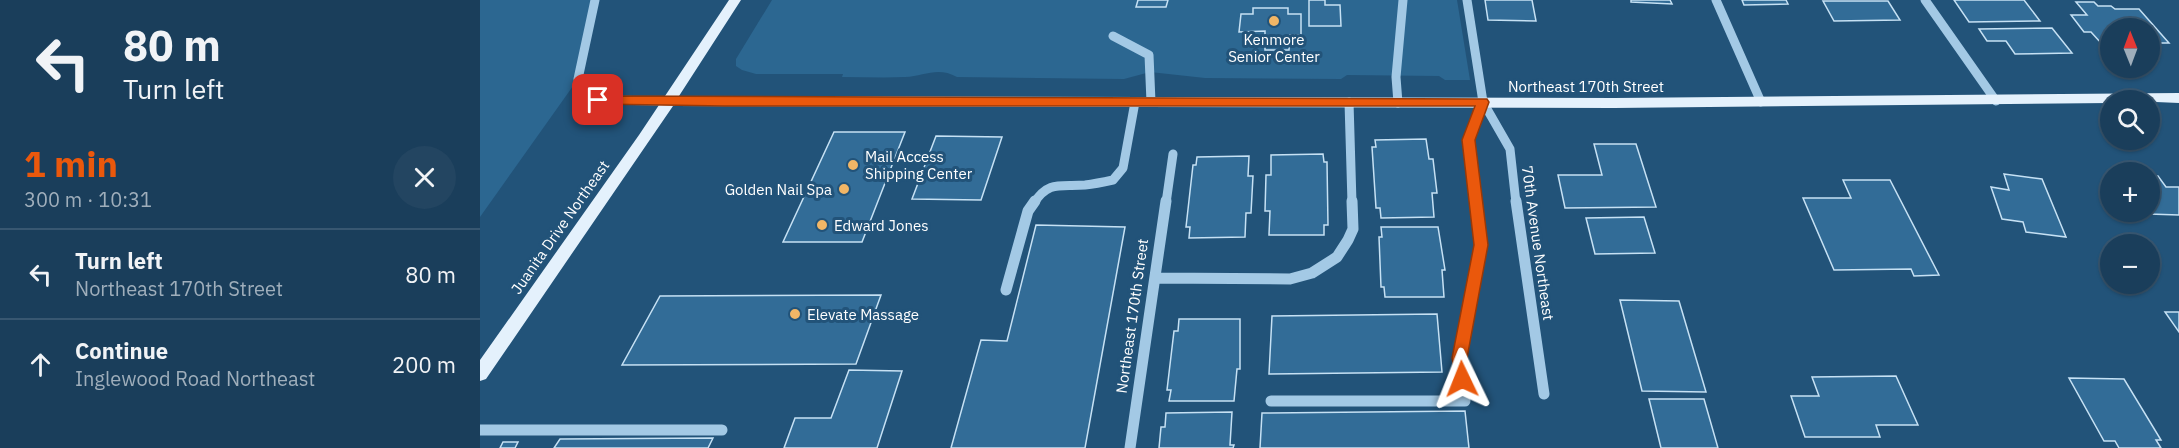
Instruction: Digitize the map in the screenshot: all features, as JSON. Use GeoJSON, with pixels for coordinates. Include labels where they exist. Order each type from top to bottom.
{"type":"FeatureCollection","features":[{"type":"Feature","properties":{"kind":"main road","name":"Juanita Drive Northeast"},"geometry":{"type":"LineString","coordinates":[[480,374],[669,101],[735,0]]}},
{"type":"Feature","properties":{"kind":"main road","name":"Northeast 170th Street"},"geometry":{"type":"LineString","coordinates":[[669,101],[1761,102],[2179,98]]}},
{"type":"Feature","properties":{"kind":"street"},"geometry":{"type":"LineString","coordinates":[[595,0],[578,79],[583,92],[598,100],[669,101]]}},
{"type":"Feature","properties":{"kind":"street"},"geometry":{"type":"LineString","coordinates":[[1398,102],[1396,77],[1403,0]]}},
{"type":"Feature","properties":{"kind":"street","name":"70th Avenue Northeast"},"geometry":{"type":"LineString","coordinates":[[1467,0],[1483,102],[1510,149],[1544,394]]}},
{"type":"Feature","properties":{"kind":"street"},"geometry":{"type":"LineString","coordinates":[[1716,0],[1761,102]]}},
{"type":"Feature","properties":{"kind":"street"},"geometry":{"type":"LineString","coordinates":[[1925,0],[1996,100]]}},
{"type":"Feature","properties":{"kind":"street"},"geometry":{"type":"LineString","coordinates":[[1113,36],[1149,55],[1151,102]]}},
{"type":"Feature","properties":{"kind":"street"},"geometry":{"type":"LineString","coordinates":[[1006,290],[1028,211],[1041,192],[1056,185],[1084,185],[1113,180],[1123,168],[1135,102]]}},
{"type":"Feature","properties":{"kind":"street"},"geometry":{"type":"LineString","coordinates":[[1155,278],[1290,279],[1324,269],[1338,258],[1353,229],[1349,102]]}},
{"type":"Feature","properties":{"kind":"street","name":"70th Avenue Northeast"},"geometry":{"type":"LineString","coordinates":[[1271,401],[1465,401],[1459,358],[1481,245],[1469,140],[1483,102]]}},
{"type":"Feature","properties":{"kind":"street","name":"Northeast 170th Street"},"geometry":{"type":"LineString","coordinates":[[1130,448],[1173,154]]}},
{"type":"Feature","properties":{"kind":"street"},"geometry":{"type":"LineString","coordinates":[[480,430],[722,430]]}},
{"type":"Feature","properties":{"kind":"shaded area"},"geometry":{"type":"Polygon","coordinates":[[[480,0],[595,0],[578,79],[480,217],[480,0]]]}},
{"type":"Feature","properties":{"kind":"shaded area"},"geometry":{"type":"Polygon","coordinates":[[[772,0],[1457,0],[1470,80],[1445,80],[1439,76],[1347,75],[1341,79],[1205,78],[1150,72],[1124,79],[957,77],[944,72],[905,77],[842,77],[843,74],[756,74],[742,70],[736,66],[736,59],[772,0]]]}},
{"type":"Feature","properties":{"kind":"building"},"geometry":{"type":"Polygon","coordinates":[[[1138,0],[1168,0],[1166,7],[1136,7],[1138,0]]]}},
{"type":"Feature","properties":{"kind":"building"},"geometry":{"type":"Polygon","coordinates":[[[1309,0],[1325,0],[1325,5],[1340,5],[1341,26],[1309,26],[1309,0]]]}},
{"type":"Feature","properties":{"kind":"building"},"geometry":{"type":"Polygon","coordinates":[[[1485,0],[1532,0],[1536,21],[1488,20],[1485,0]]]}},
{"type":"Feature","properties":{"kind":"building"},"geometry":{"type":"Polygon","coordinates":[[[1631,0],[1670,0],[1672,4],[1631,2],[1631,0]]]}},
{"type":"Feature","properties":{"kind":"building"},"geometry":{"type":"Polygon","coordinates":[[[1742,0],[1786,0],[1788,4],[1744,5],[1742,0]]]}},
{"type":"Feature","properties":{"kind":"building"},"geometry":{"type":"Polygon","coordinates":[[[1954,0],[2024,0],[2040,21],[1969,22],[1954,0]]]}},
{"type":"Feature","properties":{"kind":"building"},"geometry":{"type":"Polygon","coordinates":[[[1823,1],[1888,1],[1900,20],[1834,21],[1823,1]]]}},
{"type":"Feature","properties":{"kind":"building"},"geometry":{"type":"Polygon","coordinates":[[[2076,2],[2094,2],[2098,6],[2111,6],[2115,9],[2139,9],[2147,18],[2100,18],[2100,42],[2091,32],[2084,32],[2071,15],[2087,15],[2076,2]]]}},
{"type":"Feature","properties":{"kind":"building"},"geometry":{"type":"Polygon","coordinates":[[[1253,8],[1288,8],[1288,14],[1301,14],[1301,35],[1290,35],[1289,50],[1265,50],[1265,31],[1239,32],[1241,14],[1253,14],[1253,8]]]}},
{"type":"Feature","properties":{"kind":"building"},"geometry":{"type":"Polygon","coordinates":[[[2052,28],[2072,53],[2015,54],[2006,41],[1987,41],[1979,29],[2052,28]]]}},
{"type":"Feature","properties":{"kind":"building"},"geometry":{"type":"Polygon","coordinates":[[[2160,33],[2169,43],[2160,43],[2160,33]]]}},
{"type":"Feature","properties":{"kind":"building"},"geometry":{"type":"Polygon","coordinates":[[[834,132],[905,132],[862,242],[783,242],[834,132]]]}},
{"type":"Feature","properties":{"kind":"building"},"geometry":{"type":"Polygon","coordinates":[[[936,136],[1002,137],[981,200],[912,199],[936,136]]]}},
{"type":"Feature","properties":{"kind":"building"},"geometry":{"type":"Polygon","coordinates":[[[1426,139],[1429,159],[1433,159],[1437,193],[1432,193],[1434,217],[1381,218],[1380,208],[1376,208],[1372,147],[1376,147],[1375,140],[1426,139]]]}},
{"type":"Feature","properties":{"kind":"building"},"geometry":{"type":"Polygon","coordinates":[[[1594,144],[1636,144],[1656,207],[1565,208],[1558,175],[1602,175],[1594,144]]]}},
{"type":"Feature","properties":{"kind":"building"},"geometry":{"type":"Polygon","coordinates":[[[1323,154],[1324,162],[1327,162],[1328,225],[1324,225],[1324,235],[1269,235],[1270,211],[1265,211],[1266,175],[1271,175],[1271,155],[1323,154]]]}},
{"type":"Feature","properties":{"kind":"building"},"geometry":{"type":"Polygon","coordinates":[[[1249,156],[1248,176],[1253,176],[1251,213],[1246,213],[1245,237],[1189,238],[1190,227],[1186,227],[1193,165],[1196,165],[1197,157],[1249,156]]]}},
{"type":"Feature","properties":{"kind":"building"},"geometry":{"type":"Polygon","coordinates":[[[2004,174],[2042,179],[2066,237],[2026,232],[2023,222],[2002,219],[1991,187],[2009,190],[2004,174]]]}},
{"type":"Feature","properties":{"kind":"building"},"geometry":{"type":"Polygon","coordinates":[[[2160,179],[2166,187],[2179,187],[2179,215],[2160,214],[2160,179]]]}},
{"type":"Feature","properties":{"kind":"building"},"geometry":{"type":"Polygon","coordinates":[[[1843,180],[1890,180],[1939,275],[1914,276],[1911,269],[1834,270],[1803,198],[1851,198],[1843,180]]]}},
{"type":"Feature","properties":{"kind":"building"},"geometry":{"type":"Polygon","coordinates":[[[1644,217],[1655,253],[1595,254],[1586,218],[1644,217]]]}},
{"type":"Feature","properties":{"kind":"building"},"geometry":{"type":"Polygon","coordinates":[[[1036,225],[1125,227],[1085,448],[951,448],[981,340],[1007,341],[1036,225]]]}},
{"type":"Feature","properties":{"kind":"building"},"geometry":{"type":"Polygon","coordinates":[[[1381,227],[1438,227],[1445,270],[1442,270],[1444,297],[1385,297],[1384,287],[1381,287],[1379,237],[1382,237],[1381,227]]]}},
{"type":"Feature","properties":{"kind":"building"},"geometry":{"type":"Polygon","coordinates":[[[881,295],[856,364],[622,365],[660,296],[881,295]]]}},
{"type":"Feature","properties":{"kind":"building"},"geometry":{"type":"Polygon","coordinates":[[[1620,300],[1679,301],[1706,392],[1642,391],[1620,300]]]}},
{"type":"Feature","properties":{"kind":"building"},"geometry":{"type":"Polygon","coordinates":[[[2165,312],[2179,312],[2179,332],[2165,312]]]}},
{"type":"Feature","properties":{"kind":"building"},"geometry":{"type":"Polygon","coordinates":[[[1437,314],[1442,372],[1269,374],[1272,316],[1437,314]]]}},
{"type":"Feature","properties":{"kind":"building"},"geometry":{"type":"Polygon","coordinates":[[[1179,319],[1240,319],[1240,369],[1237,369],[1234,401],[1169,401],[1171,390],[1167,390],[1174,331],[1178,331],[1179,319]]]}},
{"type":"Feature","properties":{"kind":"building"},"geometry":{"type":"Polygon","coordinates":[[[849,370],[902,371],[877,448],[784,448],[795,418],[831,418],[849,370]]]}},
{"type":"Feature","properties":{"kind":"building"},"geometry":{"type":"Polygon","coordinates":[[[1896,376],[1918,425],[1876,425],[1880,437],[1805,437],[1791,396],[1819,396],[1812,377],[1896,376]]]}},
{"type":"Feature","properties":{"kind":"building"},"geometry":{"type":"Polygon","coordinates":[[[2069,378],[2124,379],[2161,440],[2156,440],[2161,448],[2119,448],[2115,441],[2104,441],[2069,378]]]}},
{"type":"Feature","properties":{"kind":"building"},"geometry":{"type":"Polygon","coordinates":[[[1649,399],[1704,399],[1718,448],[1661,448],[1649,399]]]}},
{"type":"Feature","properties":{"kind":"building"},"geometry":{"type":"Polygon","coordinates":[[[1465,411],[1469,448],[1260,448],[1262,413],[1465,411]]]}},
{"type":"Feature","properties":{"kind":"building"},"geometry":{"type":"Polygon","coordinates":[[[1232,412],[1230,445],[1234,445],[1233,448],[1159,448],[1161,427],[1165,427],[1166,413],[1232,412]]]}},
{"type":"Feature","properties":{"kind":"building"},"geometry":{"type":"Polygon","coordinates":[[[713,438],[708,448],[554,448],[560,439],[713,438]]]}},
{"type":"Feature","properties":{"kind":"building"},"geometry":{"type":"Polygon","coordinates":[[[503,442],[518,442],[515,448],[500,448],[503,442]]]}},
{"type":"Feature","properties":{"kind":"place","name":"Kenmore Senior Center"},"geometry":{"type":"Point","coordinates":[1274,21]}},
{"type":"Feature","properties":{"kind":"place","name":"Mail Access Shipping Center"},"geometry":{"type":"Point","coordinates":[853,165]}},
{"type":"Feature","properties":{"kind":"place","name":"Golden Nail Spa"},"geometry":{"type":"Point","coordinates":[844,189]}},
{"type":"Feature","properties":{"kind":"place","name":"Edward Jones"},"geometry":{"type":"Point","coordinates":[822,225]}},
{"type":"Feature","properties":{"kind":"place","name":"Elevate Massage"},"geometry":{"type":"Point","coordinates":[795,314]}},
{"type":"Feature","properties":{"kind":"route"},"geometry":{"type":"LineString","coordinates":[[598,100],[1483,102],[1474,120],[1469,140],[1481,245],[1459,358],[1462,379]]}}]}
